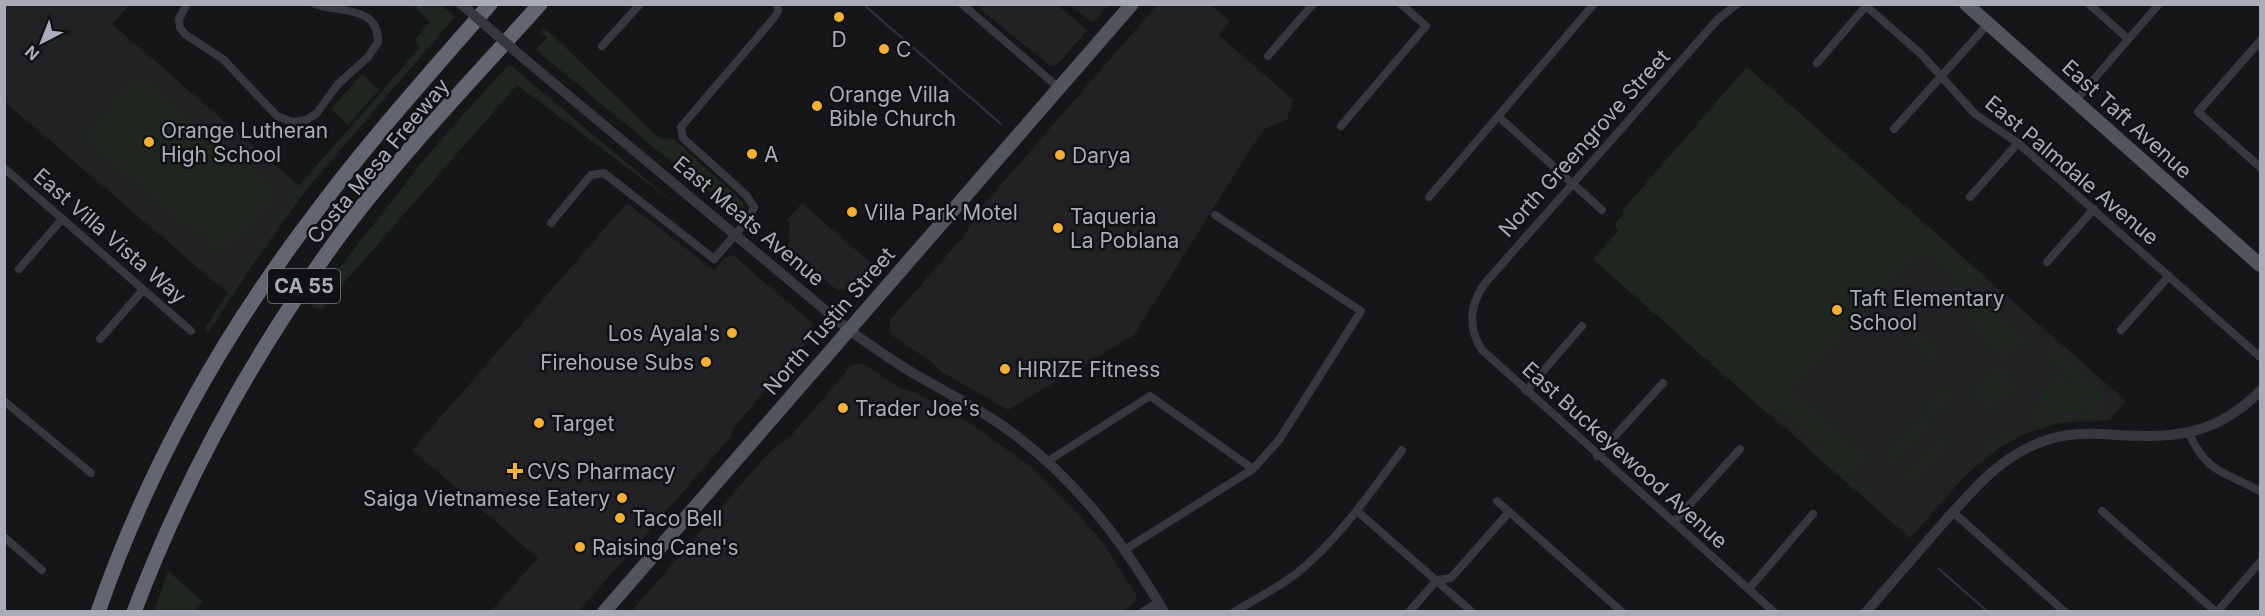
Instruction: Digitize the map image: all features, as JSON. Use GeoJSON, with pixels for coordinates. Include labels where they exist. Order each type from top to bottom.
{"type":"FeatureCollection","features":[{"type":"Feature","properties":{"kind":"highway","name":"Costa Mesa Freeway"},"geometry":{"type":"LineString","coordinates":[[98,612],[141,504],[205,379],[244,315],[287,252],[363,152],[490,4]]}},
{"type":"Feature","properties":{"kind":"highway","name":"Costa Mesa Freeway"},"geometry":{"type":"LineString","coordinates":[[134,612],[162,538],[258,359],[300,292],[379,186],[540,4]]}},
{"type":"Feature","properties":{"kind":"main road","name":"North Tustin Street"},"geometry":{"type":"LineString","coordinates":[[604,612],[1132,4]]}},
{"type":"Feature","properties":{"kind":"main road","name":"East Taft Avenue"},"geometry":{"type":"LineString","coordinates":[[1966,4],[2260,266]]}},
{"type":"Feature","properties":{"kind":"street"},"geometry":{"type":"LineString","coordinates":[[187,4],[179,19],[184,33],[228,63],[273,112],[292,122],[306,120],[316,114],[338,84],[372,53],[378,42],[375,27],[361,14],[315,4]]}},
{"type":"Feature","properties":{"kind":"street","name":"East Meats Avenue"},"geometry":{"type":"LineString","coordinates":[[461,4],[526,61],[849,330],[901,366],[1000,424],[1048,461],[1090,503],[1126,549],[1161,607]]}},
{"type":"Feature","properties":{"kind":"street"},"geometry":{"type":"LineString","coordinates":[[602,46],[640,4]]}},
{"type":"Feature","properties":{"kind":"street"},"geometry":{"type":"LineString","coordinates":[[962,4],[1059,88]]}},
{"type":"Feature","properties":{"kind":"street"},"geometry":{"type":"LineString","coordinates":[[1268,56],[1313,4]]}},
{"type":"Feature","properties":{"kind":"street"},"geometry":{"type":"LineString","coordinates":[[1341,126],[1426,26],[1401,4]]}},
{"type":"Feature","properties":{"kind":"street"},"geometry":{"type":"LineString","coordinates":[[1429,197],[1594,4]]}},
{"type":"Feature","properties":{"kind":"street","name":"North Greengrove Street"},"geometry":{"type":"LineString","coordinates":[[1471,314],[1477,294],[1486,282],[1718,19],[1737,4]]}},
{"type":"Feature","properties":{"kind":"street"},"geometry":{"type":"LineString","coordinates":[[2090,4],[2128,39]]}},
{"type":"Feature","properties":{"kind":"street"},"geometry":{"type":"LineString","coordinates":[[2074,100],[2158,4]]}},
{"type":"Feature","properties":{"kind":"street"},"geometry":{"type":"LineString","coordinates":[[1817,63],[1866,6]]}},
{"type":"Feature","properties":{"kind":"street","name":"East Palmdale Avenue"},"geometry":{"type":"LineString","coordinates":[[1866,6],[1920,54],[1975,114],[2018,143],[2260,357]]}},
{"type":"Feature","properties":{"kind":"street"},"geometry":{"type":"LineString","coordinates":[[551,223],[591,175],[604,172],[714,259],[753,214],[752,203],[683,138],[680,130],[684,122],[778,8]]}},
{"type":"Feature","properties":{"kind":"street"},"geometry":{"type":"LineString","coordinates":[[1894,129],[1988,24]]}},
{"type":"Feature","properties":{"kind":"street"},"geometry":{"type":"LineString","coordinates":[[2260,41],[2198,112],[2260,167]]}},
{"type":"Feature","properties":{"kind":"street"},"geometry":{"type":"LineString","coordinates":[[1499,117],[1602,210]]}},
{"type":"Feature","properties":{"kind":"street"},"geometry":{"type":"LineString","coordinates":[[1970,197],[2018,143]]}},
{"type":"Feature","properties":{"kind":"street","name":"East Villa Vista Way"},"geometry":{"type":"LineString","coordinates":[[4,168],[191,331]]}},
{"type":"Feature","properties":{"kind":"street"},"geometry":{"type":"LineString","coordinates":[[2047,262],[2094,208]]}},
{"type":"Feature","properties":{"kind":"street"},"geometry":{"type":"LineString","coordinates":[[1126,549],[1253,469],[1279,440],[1361,311],[1215,215]]}},
{"type":"Feature","properties":{"kind":"street"},"geometry":{"type":"LineString","coordinates":[[19,269],[62,219]]}},
{"type":"Feature","properties":{"kind":"street"},"geometry":{"type":"LineString","coordinates":[[2121,330],[2169,276]]}},
{"type":"Feature","properties":{"kind":"street"},"geometry":{"type":"LineString","coordinates":[[100,339],[143,290]]}},
{"type":"Feature","properties":{"kind":"street","name":"East Buckeyewood Avenue"},"geometry":{"type":"LineString","coordinates":[[1471,314],[1472,331],[1482,350],[1597,456],[1774,612]]}},
{"type":"Feature","properties":{"kind":"street"},"geometry":{"type":"LineString","coordinates":[[1526,391],[1582,326]]}},
{"type":"Feature","properties":{"kind":"street"},"geometry":{"type":"LineString","coordinates":[[1597,456],[1663,383]]}},
{"type":"Feature","properties":{"kind":"street"},"geometry":{"type":"LineString","coordinates":[[1866,612],[1953,512],[1998,465],[2043,441],[2084,434],[2156,437],[2189,434],[2232,416],[2260,391]]}},
{"type":"Feature","properties":{"kind":"street"},"geometry":{"type":"LineString","coordinates":[[1048,461],[1150,396],[1253,469]]}},
{"type":"Feature","properties":{"kind":"street"},"geometry":{"type":"LineString","coordinates":[[4,401],[91,473]]}},
{"type":"Feature","properties":{"kind":"street"},"geometry":{"type":"LineString","coordinates":[[2189,434],[2198,452],[2209,465],[2260,491]]}},
{"type":"Feature","properties":{"kind":"street"},"geometry":{"type":"LineString","coordinates":[[1674,522],[1740,449]]}},
{"type":"Feature","properties":{"kind":"street"},"geometry":{"type":"LineString","coordinates":[[1234,612],[1295,575],[1357,511],[1402,450]]}},
{"type":"Feature","properties":{"kind":"street"},"geometry":{"type":"LineString","coordinates":[[1497,501],[1622,612]]}},
{"type":"Feature","properties":{"kind":"street"},"geometry":{"type":"LineString","coordinates":[[1357,511],[1472,612]]}},
{"type":"Feature","properties":{"kind":"street"},"geometry":{"type":"LineString","coordinates":[[2102,511],[2216,612],[2260,562]]}},
{"type":"Feature","properties":{"kind":"street"},"geometry":{"type":"LineString","coordinates":[[1409,612],[1437,580],[1451,578],[1509,512]]}},
{"type":"Feature","properties":{"kind":"street"},"geometry":{"type":"LineString","coordinates":[[1953,512],[2066,612]]}},
{"type":"Feature","properties":{"kind":"street"},"geometry":{"type":"LineString","coordinates":[[1749,589],[1813,514]]}},
{"type":"Feature","properties":{"kind":"street"},"geometry":{"type":"LineString","coordinates":[[4,537],[42,570]]}},
{"type":"Feature","properties":{"kind":"street"},"geometry":{"type":"LineString","coordinates":[[1144,612],[1161,607]]}},
{"type":"Feature","properties":{"kind":"shaded area","name":"Orange Lutheran High School"},"geometry":{"type":"Polygon","coordinates":[[[5,5],[129,5],[112,24],[305,191],[231,296],[5,102],[5,5]]]}},
{"type":"Feature","properties":{"kind":"shaded area"},"geometry":{"type":"Polygon","coordinates":[[[413,5],[441,5],[455,17],[305,191],[260,253],[209,332],[205,328],[253,253],[290,202],[294,182],[299,186],[420,47],[414,40],[430,22],[413,5]]]}},
{"type":"Feature","properties":{"kind":"shaded area"},"geometry":{"type":"Polygon","coordinates":[[[984,5],[1057,5],[1087,30],[1057,65],[1050,66],[980,9],[984,5]]]}},
{"type":"Feature","properties":{"kind":"shaded area"},"geometry":{"type":"Polygon","coordinates":[[[1070,5],[1109,5],[1093,23],[1070,5]]]}},
{"type":"Feature","properties":{"kind":"shaded area"},"geometry":{"type":"Polygon","coordinates":[[[1157,5],[1210,5],[1230,21],[1219,35],[1293,100],[1287,120],[1266,128],[1251,148],[1134,335],[1008,410],[942,372],[933,363],[890,334],[889,321],[964,236],[980,209],[1157,5]]]}},
{"type":"Feature","properties":{"kind":"shaded area"},"geometry":{"type":"Polygon","coordinates":[[[545,28],[659,138],[674,139],[743,202],[744,209],[737,211],[685,173],[536,50],[547,37],[541,32],[545,28]]]}},
{"type":"Feature","properties":{"kind":"shaded area"},"geometry":{"type":"Polygon","coordinates":[[[509,64],[678,206],[517,85],[321,309],[313,308],[312,303],[430,152],[509,64]]]}},
{"type":"Feature","properties":{"kind":"shaded area","name":"Taft Elementary School"},"geometry":{"type":"Polygon","coordinates":[[[1747,67],[2126,401],[2110,420],[2059,423],[2022,435],[2003,445],[1969,472],[1910,538],[1593,259],[1618,232],[1615,223],[1624,213],[1622,211],[1747,67]]]}},
{"type":"Feature","properties":{"kind":"shaded area"},"geometry":{"type":"Polygon","coordinates":[[[1747,67],[1984,276],[1969,291],[1921,250],[1790,389],[1835,429],[1821,445],[1776,405],[1768,414],[1593,259],[1618,232],[1615,223],[1624,213],[1622,211],[1747,67]]]}},
{"type":"Feature","properties":{"kind":"shaded area"},"geometry":{"type":"Polygon","coordinates":[[[138,74],[240,161],[242,159],[274,186],[275,195],[256,219],[240,236],[223,248],[215,250],[197,226],[192,231],[83,137],[138,74]]]}},
{"type":"Feature","properties":{"kind":"shaded area"},"geometry":{"type":"Polygon","coordinates":[[[362,74],[379,90],[348,125],[331,109],[362,74]]]}},
{"type":"Feature","properties":{"kind":"shaded area"},"geometry":{"type":"Polygon","coordinates":[[[627,203],[714,270],[725,258],[733,255],[812,323],[813,335],[734,427],[730,438],[579,611],[491,611],[538,558],[412,450],[627,203]]]}},
{"type":"Feature","properties":{"kind":"shaded area"},"geometry":{"type":"Polygon","coordinates":[[[802,203],[872,264],[850,289],[837,290],[811,268],[788,254],[790,223],[787,220],[802,203]]]}},
{"type":"Feature","properties":{"kind":"shaded area"},"geometry":{"type":"Polygon","coordinates":[[[1980,299],[2026,339],[2002,360],[1963,312],[1980,299]]]}},
{"type":"Feature","properties":{"kind":"shaded area"},"geometry":{"type":"Polygon","coordinates":[[[1919,328],[1940,354],[1931,363],[1908,338],[1919,328]]]}},
{"type":"Feature","properties":{"kind":"shaded area"},"geometry":{"type":"Polygon","coordinates":[[[2053,346],[2105,392],[2099,420],[2067,421],[2042,427],[2027,417],[2040,406],[2050,412],[2071,417],[2089,412],[2089,393],[2054,362],[2044,349],[2053,346]]]}},
{"type":"Feature","properties":{"kind":"shaded area"},"geometry":{"type":"Polygon","coordinates":[[[862,363],[898,387],[914,392],[967,421],[1034,469],[1075,510],[1104,544],[1137,596],[1135,603],[1122,612],[632,611],[770,451],[790,437],[852,365],[862,363]]]}},
{"type":"Feature","properties":{"kind":"shaded area"},"geometry":{"type":"Polygon","coordinates":[[[2000,365],[2017,387],[1987,408],[1971,389],[2000,365]]]}},
{"type":"Feature","properties":{"kind":"shaded area"},"geometry":{"type":"Polygon","coordinates":[[[2061,375],[2085,395],[2086,408],[2083,412],[2055,412],[2041,402],[2040,393],[2061,375]]]}},
{"type":"Feature","properties":{"kind":"shaded area"},"geometry":{"type":"Polygon","coordinates":[[[1943,386],[1952,395],[1950,398],[1952,400],[1932,419],[1925,412],[1926,402],[1943,386]]]}},
{"type":"Feature","properties":{"kind":"shaded area"},"geometry":{"type":"Polygon","coordinates":[[[1922,416],[1931,423],[1892,466],[1884,459],[1922,416]]]}},
{"type":"Feature","properties":{"kind":"shaded area"},"geometry":{"type":"Polygon","coordinates":[[[2014,427],[2022,435],[1984,457],[1980,449],[2014,427]]]}},
{"type":"Feature","properties":{"kind":"shaded area"},"geometry":{"type":"Polygon","coordinates":[[[1836,430],[1866,456],[1850,475],[1874,496],[1869,502],[1814,454],[1836,430]]]}},
{"type":"Feature","properties":{"kind":"shaded area"},"geometry":{"type":"Polygon","coordinates":[[[1943,435],[1949,443],[1911,485],[1903,478],[1943,435]]]}},
{"type":"Feature","properties":{"kind":"shaded area"},"geometry":{"type":"Polygon","coordinates":[[[168,571],[203,602],[195,611],[154,611],[168,571]]]}},
{"type":"Feature","properties":{"kind":"waterway"},"geometry":{"type":"LineString","coordinates":[[417,4],[420,8]]}},
{"type":"Feature","properties":{"kind":"waterway"},"geometry":{"type":"LineString","coordinates":[[863,4],[1001,124]]}},
{"type":"Feature","properties":{"kind":"waterway"},"geometry":{"type":"LineString","coordinates":[[1939,569],[1988,612]]}},
{"type":"Feature","properties":{"kind":"place","name":"D"},"geometry":{"type":"Point","coordinates":[839,17]}},
{"type":"Feature","properties":{"kind":"place","name":"C"},"geometry":{"type":"Point","coordinates":[884,49]}},
{"type":"Feature","properties":{"kind":"place","name":"Orange Villa Bible Church"},"geometry":{"type":"Point","coordinates":[817,106]}},
{"type":"Feature","properties":{"kind":"place","name":"Orange Lutheran High School"},"geometry":{"type":"Point","coordinates":[149,142]}},
{"type":"Feature","properties":{"kind":"place","name":"A"},"geometry":{"type":"Point","coordinates":[752,154]}},
{"type":"Feature","properties":{"kind":"place","name":"Darya"},"geometry":{"type":"Point","coordinates":[1060,155]}},
{"type":"Feature","properties":{"kind":"place","name":"Villa Park Motel"},"geometry":{"type":"Point","coordinates":[852,212]}},
{"type":"Feature","properties":{"kind":"place","name":"Taqueria La Poblana"},"geometry":{"type":"Point","coordinates":[1058,228]}},
{"type":"Feature","properties":{"kind":"place","name":"Taft Elementary School"},"geometry":{"type":"Point","coordinates":[1837,310]}},
{"type":"Feature","properties":{"kind":"place","name":"Los Ayala's"},"geometry":{"type":"Point","coordinates":[732,333]}},
{"type":"Feature","properties":{"kind":"place","name":"Firehouse Subs"},"geometry":{"type":"Point","coordinates":[706,362]}},
{"type":"Feature","properties":{"kind":"place","name":"HIRIZE Fitness"},"geometry":{"type":"Point","coordinates":[1005,369]}},
{"type":"Feature","properties":{"kind":"place","name":"Trader Joe's"},"geometry":{"type":"Point","coordinates":[843,408]}},
{"type":"Feature","properties":{"kind":"place","name":"Target"},"geometry":{"type":"Point","coordinates":[539,423]}},
{"type":"Feature","properties":{"kind":"place","name":"CVS Pharmacy"},"geometry":{"type":"Point","coordinates":[515,471]}},
{"type":"Feature","properties":{"kind":"place","name":"Saiga Vietnamese Eatery"},"geometry":{"type":"Point","coordinates":[622,498]}},
{"type":"Feature","properties":{"kind":"place","name":"Taco Bell"},"geometry":{"type":"Point","coordinates":[620,518]}},
{"type":"Feature","properties":{"kind":"place","name":"Raising Cane's"},"geometry":{"type":"Point","coordinates":[580,547]}}]}
